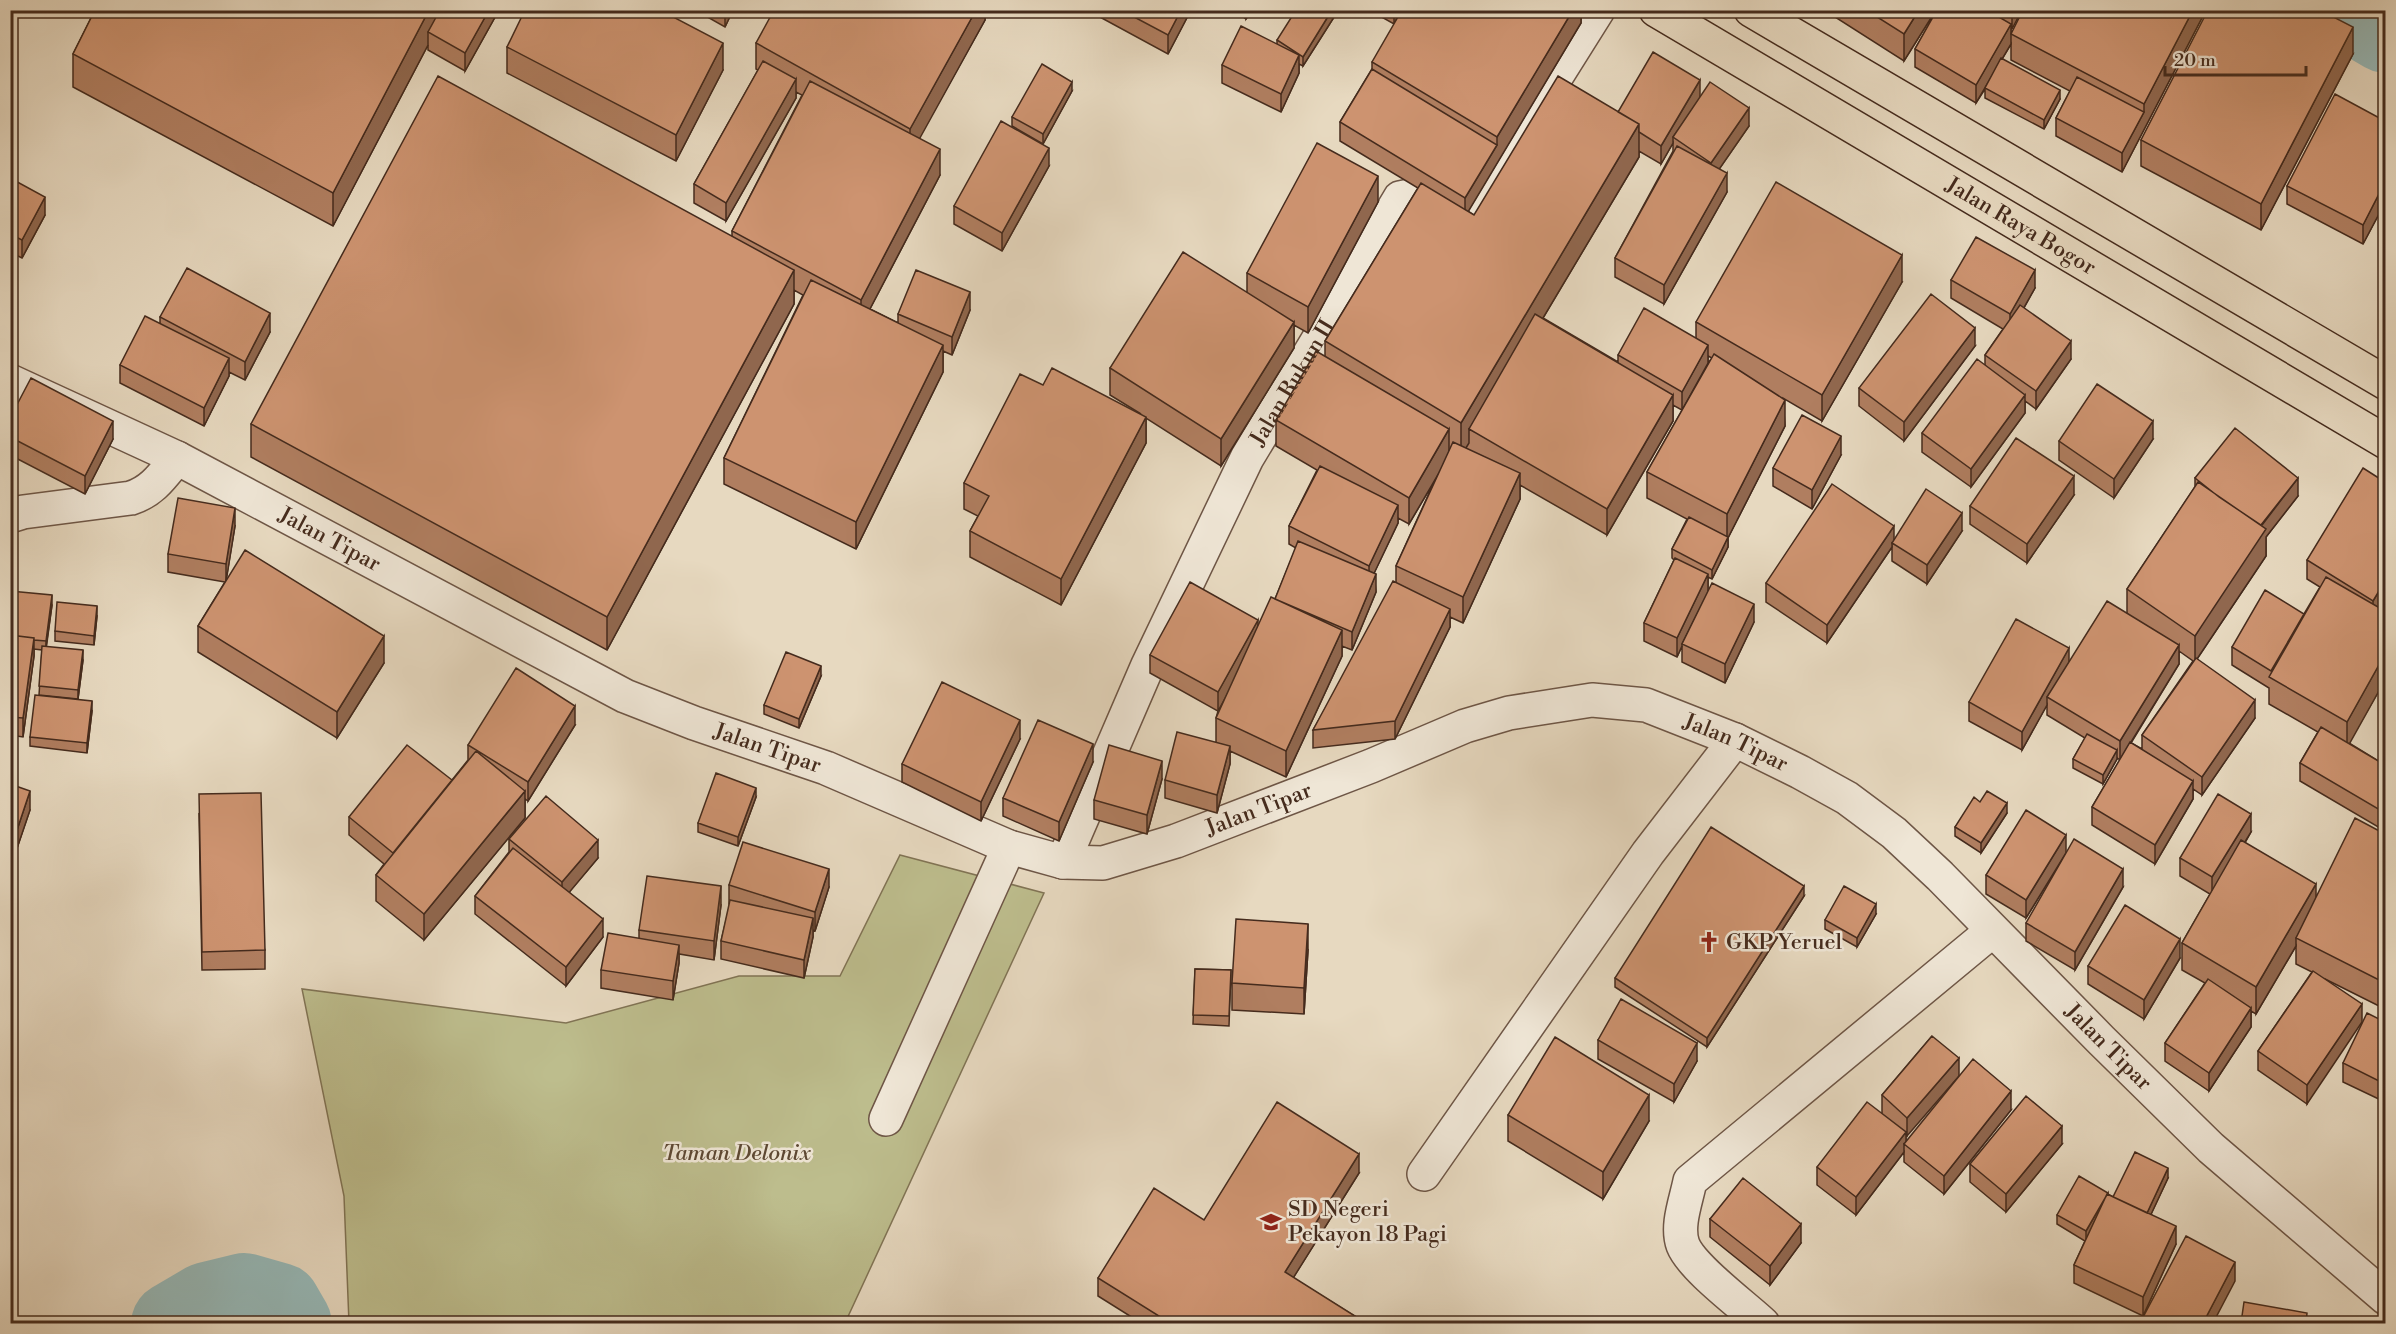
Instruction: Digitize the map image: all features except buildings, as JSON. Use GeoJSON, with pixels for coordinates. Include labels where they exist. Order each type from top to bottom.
{"type":"FeatureCollection","features":[{"type":"Feature","properties":{"kind":"highway","name":"Jalan Raya Bogor"},"geometry":{"type":"LineString","coordinates":[[1656,10],[2385,442]]}},
{"type":"Feature","properties":{"kind":"highway"},"geometry":{"type":"LineString","coordinates":[[1751,10],[2385,383]]}},
{"type":"Feature","properties":{"kind":"street","name":"Jalan Rukun II"},"geometry":{"type":"LineString","coordinates":[[1064,862],[1148,664],[1247,459],[1345,296],[1400,198],[1410,196],[1455,220],[1461,221],[1468,217],[1598,10]]}},
{"type":"Feature","properties":{"kind":"street","name":"Jalan Tipar"},"geometry":{"type":"LineString","coordinates":[[10,381],[177,458],[625,696],[693,723],[826,768],[1009,848],[1064,862],[1103,863],[1149,850],[1371,766],[1465,726],[1509,712],[1592,700],[1646,705],[1682,717],[1735,740],[1847,798],[1894,833],[1940,876],[1992,931],[2211,1148],[2385,1298]]}},
{"type":"Feature","properties":{"kind":"street"},"geometry":{"type":"LineString","coordinates":[[10,516],[23,512],[131,498],[143,494],[152,489],[177,458]]}},
{"type":"Feature","properties":{"kind":"street"},"geometry":{"type":"LineString","coordinates":[[1424,1174],[1648,853],[1735,740]]}},
{"type":"Feature","properties":{"kind":"street"},"geometry":{"type":"LineString","coordinates":[[886,1119],[1009,848]]}},
{"type":"Feature","properties":{"kind":"street"},"geometry":{"type":"LineString","coordinates":[[1763,1323],[1693,1261],[1683,1245],[1681,1224],[1690,1181],[1992,931]]}},
{"type":"Feature","properties":{"kind":"green space","name":"Taman Delonix"},"geometry":{"type":"Polygon","coordinates":[[[900,855],[1044,893],[845,1323],[349,1323],[344,1196],[302,989],[566,1023],[739,976],[840,976],[900,855]]]}},
{"type":"Feature","properties":{"kind":"waterway"},"geometry":{"type":"LineString","coordinates":[[2350,10],[2386,31]]}},
{"type":"Feature","properties":{"kind":"waterway"},"geometry":{"type":"LineString","coordinates":[[173,1324],[207,1304],[244,1295],[279,1305],[290,1324]]}},
{"type":"Feature","properties":{"kind":"place","name":"GKP Yeruel"},"geometry":{"type":"Point","coordinates":[1709,942]}},
{"type":"Feature","properties":{"kind":"place","name":"SD Negeri Pekayon 18 Pagi"},"geometry":{"type":"Point","coordinates":[1271,1222]}}]}
